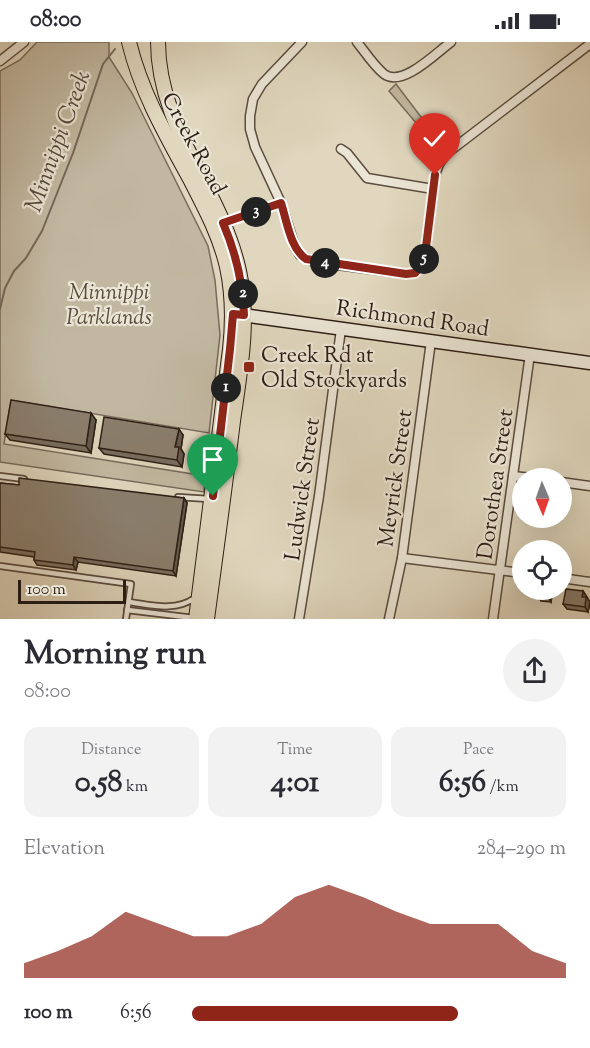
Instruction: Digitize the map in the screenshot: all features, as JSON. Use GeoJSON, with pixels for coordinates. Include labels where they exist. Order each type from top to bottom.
{"type":"FeatureCollection","features":[{"type":"Feature","properties":{"kind":"main road","name":"Creek Road"},"geometry":{"type":"LineString","coordinates":[[129,42],[136,69],[149,101],[216,230],[239,315],[230,349],[196,619]]}},
{"type":"Feature","properties":{"kind":"main road","name":"Creek Road"},"geometry":{"type":"LineString","coordinates":[[158,42],[164,92],[179,134],[223,223],[240,273],[239,315],[242,350],[208,614]]}},
{"type":"Feature","properties":{"kind":"main road"},"geometry":{"type":"LineString","coordinates":[[149,101],[156,93],[164,92]]}},
{"type":"Feature","properties":{"kind":"main road","name":"Richmond Road"},"geometry":{"type":"LineString","coordinates":[[239,315],[589,363]]}},
{"type":"Feature","properties":{"kind":"street"},"geometry":{"type":"LineString","coordinates":[[0,61],[24,42]]}},
{"type":"Feature","properties":{"kind":"street"},"geometry":{"type":"LineString","coordinates":[[302,42],[262,84],[254,99],[250,116],[250,129],[255,147],[281,203],[295,247],[306,259],[406,274],[415,273],[424,263],[435,175],[439,164],[447,154],[590,44]]}},
{"type":"Feature","properties":{"kind":"street"},"geometry":{"type":"LineString","coordinates":[[357,42],[383,74],[398,78],[409,74],[451,42]]}},
{"type":"Feature","properties":{"kind":"street"},"geometry":{"type":"LineString","coordinates":[[341,148],[367,178],[433,189]]}},
{"type":"Feature","properties":{"kind":"street"},"geometry":{"type":"LineString","coordinates":[[223,223],[281,203]]}},
{"type":"Feature","properties":{"kind":"street","name":"Ludwick Street"},"geometry":{"type":"LineString","coordinates":[[299,619],[319,496],[341,329]]}},
{"type":"Feature","properties":{"kind":"street","name":"Meyrick Street"},"geometry":{"type":"LineString","coordinates":[[389,619],[402,558],[431,341]]}},
{"type":"Feature","properties":{"kind":"street","name":"Dorothea Street"},"geometry":{"type":"LineString","coordinates":[[514,468],[530,354]]}},
{"type":"Feature","properties":{"kind":"street","name":"Dorothea Street"},"geometry":{"type":"LineString","coordinates":[[493,619],[512,483]]}},
{"type":"Feature","properties":{"kind":"street"},"geometry":{"type":"LineString","coordinates":[[572,484],[590,486]]}},
{"type":"Feature","properties":{"kind":"street"},"geometry":{"type":"LineString","coordinates":[[402,558],[512,572]]}},
{"type":"Feature","properties":{"kind":"street"},"geometry":{"type":"LineString","coordinates":[[572,580],[590,582]]}},
{"type":"Feature","properties":{"kind":"lane"},"geometry":{"type":"LineString","coordinates":[[0,476],[34,480]]}},
{"type":"Feature","properties":{"kind":"lane"},"geometry":{"type":"LineString","coordinates":[[170,496],[213,498]]}},
{"type":"Feature","properties":{"kind":"lane"},"geometry":{"type":"LineString","coordinates":[[0,566],[131,584],[126,619]]}},
{"type":"Feature","properties":{"kind":"lane"},"geometry":{"type":"LineString","coordinates":[[129,602],[171,608],[182,606],[199,596]]}},
{"type":"Feature","properties":{"kind":"lane"},"geometry":{"type":"LineString","coordinates":[[128,610],[196,619],[208,614]]}},
{"type":"Feature","properties":{"kind":"green space","name":"Minnippi Parklands"},"geometry":{"type":"Polygon","coordinates":[[[37,42],[109,42],[109,57],[132,93],[208,246],[215,280],[220,335],[209,433],[11,400],[4,444],[205,476],[204,492],[0,462],[0,71],[20,60],[37,42]]]}},
{"type":"Feature","properties":{"kind":"green space"},"geometry":{"type":"Polygon","coordinates":[[[396,84],[443,146],[439,150],[389,91],[396,84]]]}},
{"type":"Feature","properties":{"kind":"building"},"geometry":{"type":"Polygon","coordinates":[[[11,400],[91,413],[86,446],[5,434],[11,400]]]}},
{"type":"Feature","properties":{"kind":"building"},"geometry":{"type":"Polygon","coordinates":[[[104,417],[179,429],[175,447],[179,447],[177,460],[99,448],[104,417]]]}},
{"type":"Feature","properties":{"kind":"building"},"geometry":{"type":"Polygon","coordinates":[[[19,478],[184,498],[173,571],[74,557],[73,565],[34,560],[35,552],[0,547],[0,483],[19,485],[19,478]]]}},
{"type":"Feature","properties":{"kind":"building"},"geometry":{"type":"Polygon","coordinates":[[[572,590],[583,591],[582,597],[586,597],[585,607],[563,604],[564,600],[572,600],[572,590]]]}},
{"type":"Feature","properties":{"kind":"waterway","name":"Minnippi Creek"},"geometry":{"type":"LineString","coordinates":[[0,309],[5,288],[14,271],[26,258],[42,231],[73,153],[103,64],[115,49]]}},
{"type":"Feature","properties":{"kind":"place","name":"Creek Rd at Old Stockyards"},"geometry":{"type":"Point","coordinates":[249,367]}},
{"type":"Feature","properties":{"kind":"route"},"geometry":{"type":"LineString","coordinates":[[213,496],[233,314],[244,315],[240,273],[223,223],[281,203],[295,247],[306,259],[406,274],[415,273],[424,263],[435,175]]}}]}
